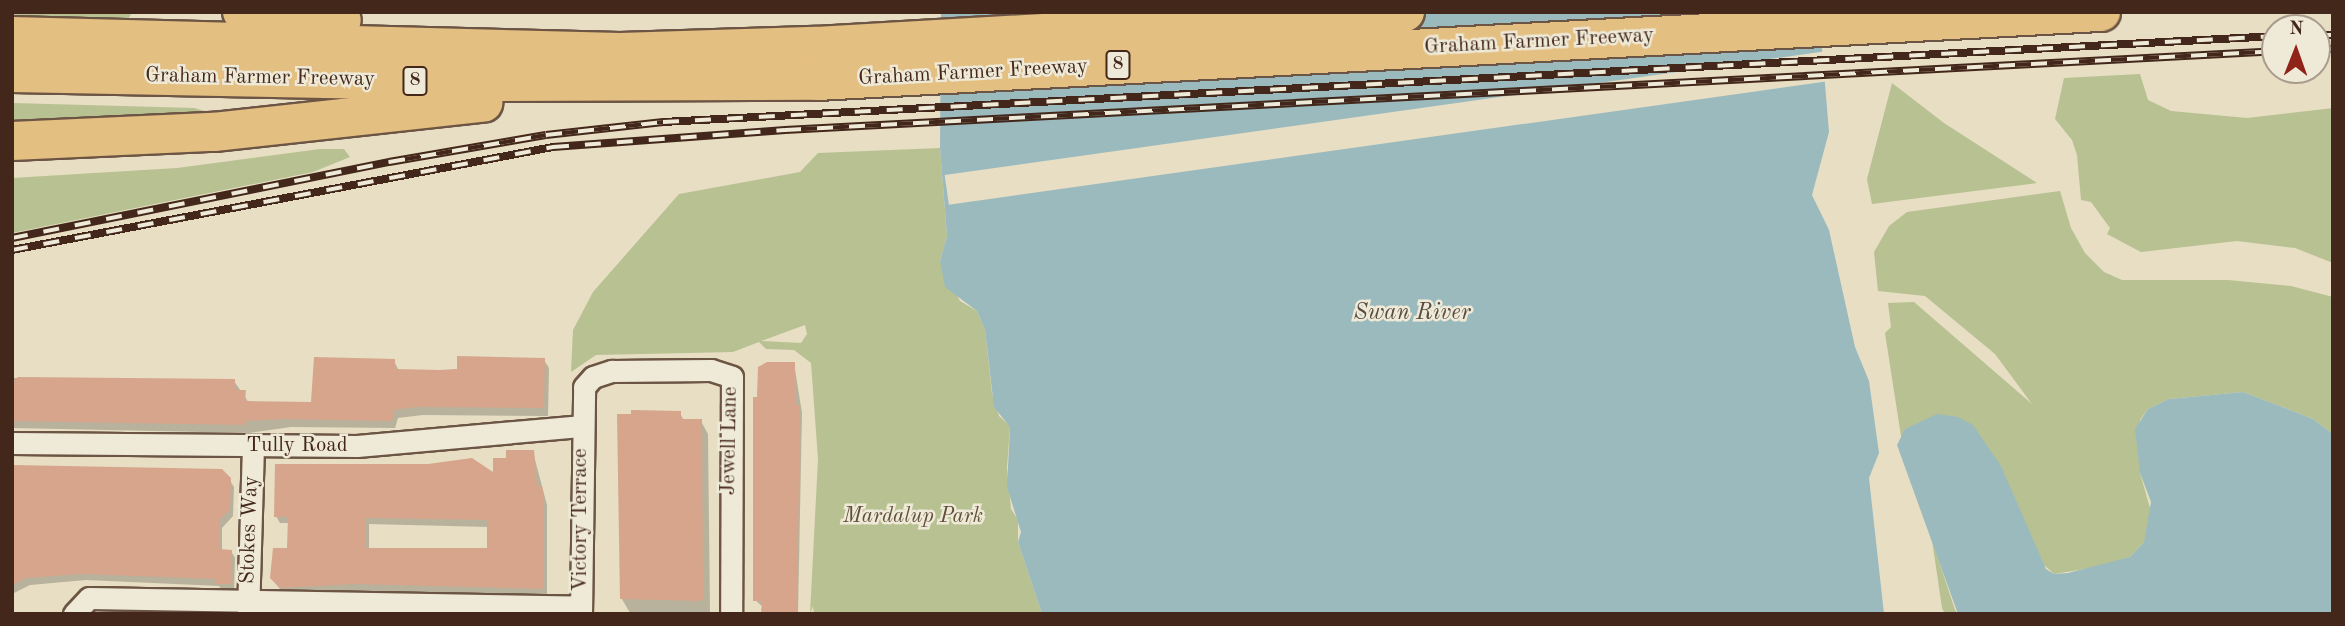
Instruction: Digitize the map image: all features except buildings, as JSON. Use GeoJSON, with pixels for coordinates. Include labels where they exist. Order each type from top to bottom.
{"type":"FeatureCollection","features":[{"type":"Feature","properties":{"kind":"highway"},"geometry":{"type":"LineString","coordinates":[[242,12],[816,64]]}},
{"type":"Feature","properties":{"kind":"highway","name":"Graham Farmer Freeway"},"geometry":{"type":"LineString","coordinates":[[12,36],[620,52],[816,64],[1405,12]]}},
{"type":"Feature","properties":{"kind":"highway","name":"Graham Farmer Freeway"},"geometry":{"type":"LineString","coordinates":[[12,73],[482,82],[816,64],[2101,12]]}},
{"type":"Feature","properties":{"kind":"highway"},"geometry":{"type":"LineString","coordinates":[[12,141],[139,138],[816,64]]}},
{"type":"Feature","properties":{"kind":"street","name":"Jewell Lane"},"geometry":{"type":"LineString","coordinates":[[580,426],[584,387],[593,377],[612,371],[711,370],[732,377],[731,614]]}},
{"type":"Feature","properties":{"kind":"street","name":"Tully Road"},"geometry":{"type":"LineString","coordinates":[[12,443],[381,445],[580,426]]}},
{"type":"Feature","properties":{"kind":"street","name":"Victory Terrace"},"geometry":{"type":"LineString","coordinates":[[580,426],[581,610]]}},
{"type":"Feature","properties":{"kind":"street","name":"Stokes Way"},"geometry":{"type":"LineString","coordinates":[[248,607],[253,446]]}},
{"type":"Feature","properties":{"kind":"street"},"geometry":{"type":"LineString","coordinates":[[74,614],[89,598],[248,607],[581,610]]}},
{"type":"Feature","properties":{"kind":"green space"},"geometry":{"type":"Polygon","coordinates":[[[12,12],[131,14],[127,21],[12,18],[12,12]]]}},
{"type":"Feature","properties":{"kind":"green space"},"geometry":{"type":"Polygon","coordinates":[[[2140,74],[2148,100],[2171,111],[2247,118],[2333,108],[2333,263],[2295,248],[2237,241],[2141,252],[2107,234],[2110,228],[2091,202],[2081,200],[2077,155],[2072,140],[2055,119],[2064,78],[2140,74]]]}},
{"type":"Feature","properties":{"kind":"green space"},"geometry":{"type":"Polygon","coordinates":[[[1892,83],[1944,123],[2037,183],[1872,204],[1867,179],[1892,83]]]}},
{"type":"Feature","properties":{"kind":"green space"},"geometry":{"type":"Polygon","coordinates":[[[12,103],[194,108],[216,114],[12,121],[12,103]]]}},
{"type":"Feature","properties":{"kind":"green space","name":"Mardalup Park"},"geometry":{"type":"Polygon","coordinates":[[[940,148],[947,236],[940,261],[960,301],[977,311],[985,330],[992,393],[999,416],[1010,426],[1007,468],[1011,509],[1018,520],[1018,542],[1042,614],[814,614],[813,606],[810,614],[818,459],[811,363],[794,350],[766,349],[759,342],[733,352],[596,355],[571,372],[573,330],[593,292],[679,194],[800,172],[818,153],[940,148]],[[805,325],[761,341],[801,343],[807,334],[805,325]]]}},
{"type":"Feature","properties":{"kind":"green space"},"geometry":{"type":"Polygon","coordinates":[[[320,149],[344,149],[350,157],[313,172],[12,233],[12,178],[177,168],[320,149]]]}},
{"type":"Feature","properties":{"kind":"green space"},"geometry":{"type":"Polygon","coordinates":[[[2060,191],[2071,228],[2085,253],[2104,272],[2122,280],[2228,280],[2291,286],[2333,297],[2333,434],[2313,419],[2243,392],[2169,399],[2148,409],[2140,420],[2140,473],[2152,515],[2144,542],[2130,557],[2103,566],[2054,574],[1901,436],[1885,333],[1891,327],[1888,303],[1914,302],[2032,404],[1995,354],[1925,296],[1878,291],[1874,252],[1889,226],[1907,212],[2060,191]]]}},
{"type":"Feature","properties":{"kind":"green space"},"geometry":{"type":"Polygon","coordinates":[[[1932,540],[1958,614],[1945,614],[1942,608],[1932,540]]]}},
{"type":"Feature","properties":{"kind":"water","name":"Swan River"},"geometry":{"type":"Polygon","coordinates":[[[941,12],[1819,12],[1829,132],[1812,195],[1829,230],[1855,347],[1869,381],[1879,453],[1869,478],[1884,614],[1042,614],[1018,542],[1021,532],[1007,487],[1010,427],[994,407],[985,330],[977,311],[945,287],[940,261],[947,236],[940,148],[941,12]]]}},
{"type":"Feature","properties":{"kind":"water"},"geometry":{"type":"Polygon","coordinates":[[[2243,392],[2313,419],[2333,434],[2333,614],[1958,614],[1897,445],[1905,429],[1937,414],[1958,417],[1973,425],[2001,466],[2046,569],[2054,574],[2068,573],[2130,557],[2144,542],[2151,502],[2140,473],[2135,429],[2148,409],[2169,399],[2243,392]]]}},
{"type":"Feature","properties":{"kind":"pier"},"geometry":{"type":"Polygon","coordinates":[[[1827,51],[1831,81],[949,205],[945,175],[1827,51]]]}},
{"type":"Feature","properties":{"kind":"railway"},"geometry":{"type":"LineString","coordinates":[[12,238],[389,162],[546,135],[663,122],[2261,37]]}},
{"type":"Feature","properties":{"kind":"railway"},"geometry":{"type":"LineString","coordinates":[[12,250],[553,147],[785,130],[2261,52]]}}]}
